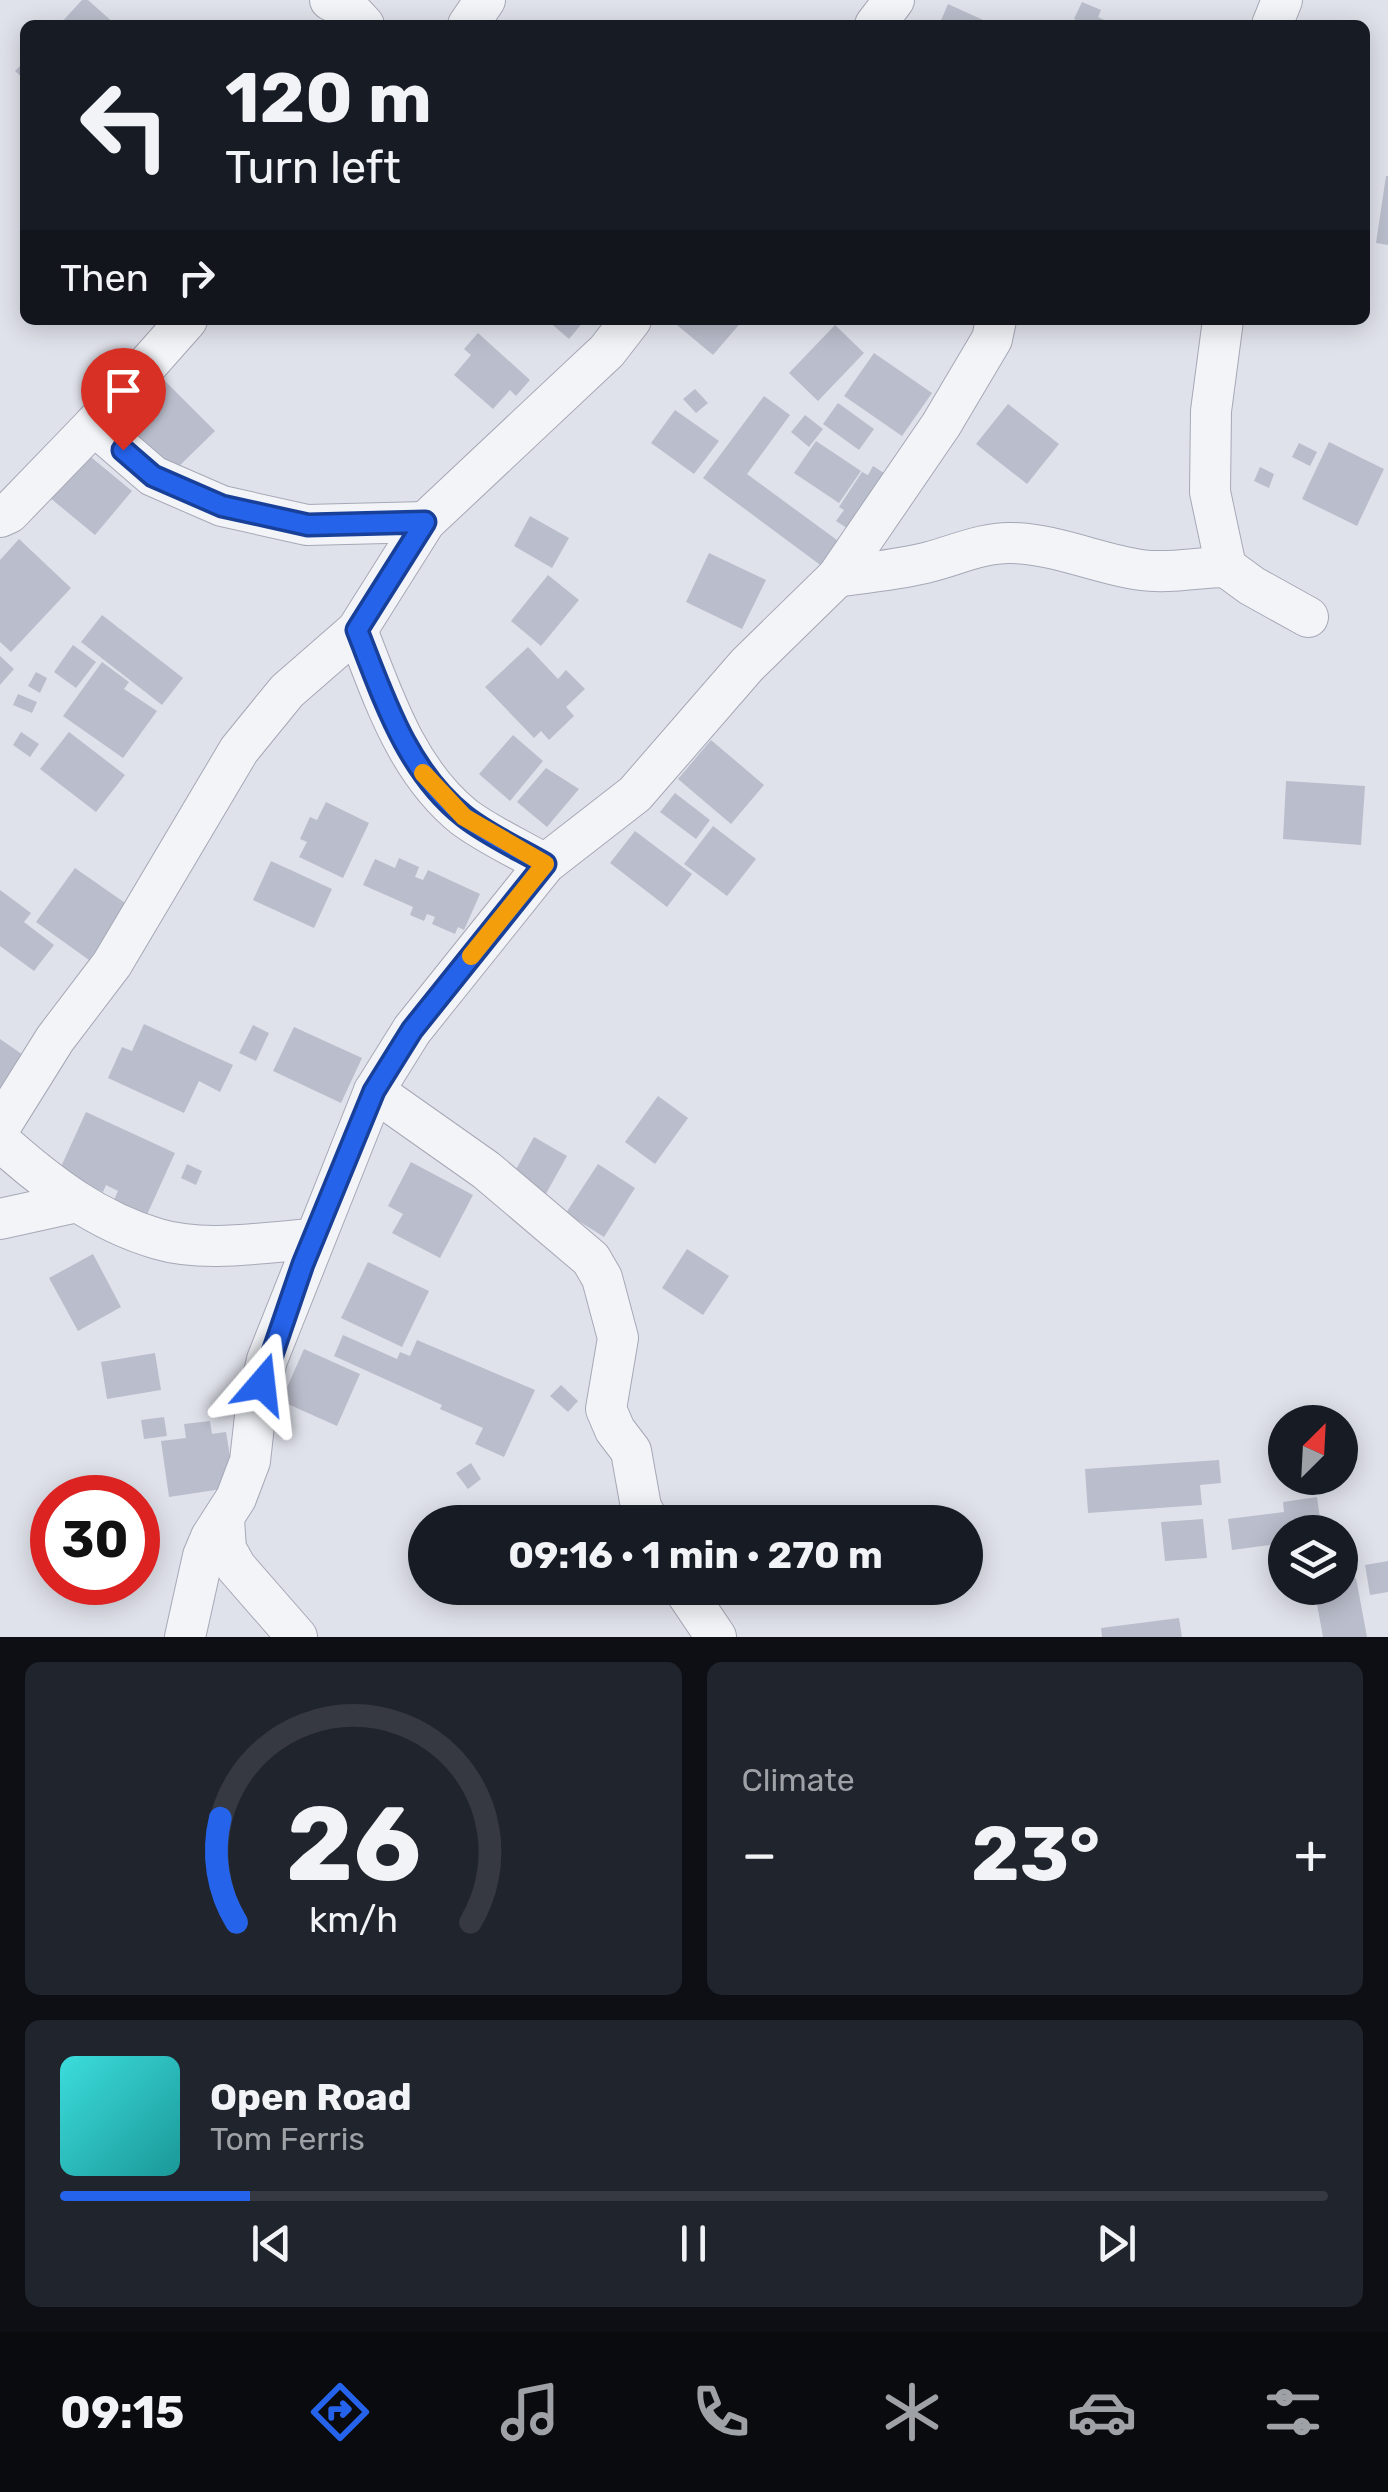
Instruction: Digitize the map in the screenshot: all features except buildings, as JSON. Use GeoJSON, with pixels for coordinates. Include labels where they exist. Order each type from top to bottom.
{"type":"FeatureCollection","features":[{"type":"Feature","properties":{"kind":"street"},"geometry":{"type":"LineString","coordinates":[[879,20],[894,0]]}},
{"type":"Feature","properties":{"kind":"street"},"geometry":{"type":"LineString","coordinates":[[0,516],[9,513],[94,425],[182,325]]}},
{"type":"Feature","properties":{"kind":"street"},"geometry":{"type":"LineString","coordinates":[[0,1127],[54,1040],[112,964],[239,750],[288,691],[357,630],[425,522],[607,350],[627,325]]}},
{"type":"Feature","properties":{"kind":"street"},"geometry":{"type":"LineString","coordinates":[[185,1637],[211,1537],[224,1520],[250,1461],[256,1407],[268,1360],[374,1091],[412,1030],[545,864],[635,794],[747,664],[837,577],[941,426],[992,338],[995,325]]}},
{"type":"Feature","properties":{"kind":"street"},"geometry":{"type":"LineString","coordinates":[[1222,325],[1211,412],[1210,492],[1226,567]]}},
{"type":"Feature","properties":{"kind":"street"},"geometry":{"type":"LineString","coordinates":[[94,425],[153,476],[222,506],[308,525],[425,522]]}},
{"type":"Feature","properties":{"kind":"street"},"geometry":{"type":"LineString","coordinates":[[837,577],[925,563],[992,544],[1012,543],[1060,550],[1138,570],[1226,567],[1308,617]]}},
{"type":"Feature","properties":{"kind":"street"},"geometry":{"type":"LineString","coordinates":[[357,630],[393,722],[423,773],[464,817],[545,864]]}},
{"type":"Feature","properties":{"kind":"street"},"geometry":{"type":"LineString","coordinates":[[374,1091],[486,1170],[592,1259],[602,1278],[618,1338],[606,1409],[615,1430],[631,1451],[642,1505]]}},
{"type":"Feature","properties":{"kind":"street"},"geometry":{"type":"LineString","coordinates":[[0,1141],[38,1176],[77,1202],[160,1240],[211,1244],[313,1239]]}},
{"type":"Feature","properties":{"kind":"street"},"geometry":{"type":"LineString","coordinates":[[0,1219],[77,1202]]}},
{"type":"Feature","properties":{"kind":"street"},"geometry":{"type":"LineString","coordinates":[[224,1520],[226,1549],[236,1566],[297,1637]]}},
{"type":"Feature","properties":{"kind":"street"},"geometry":{"type":"LineString","coordinates":[[694,1605],[716,1637]]}},
{"type":"Feature","properties":{"kind":"slow traffic"},"geometry":{"type":"LineString","coordinates":[[423,773],[464,817],[545,864],[471,956]]}},
{"type":"Feature","properties":{"kind":"route"},"geometry":{"type":"LineString","coordinates":[[123,450],[153,476],[222,506],[308,525],[425,522],[357,630],[393,722],[423,773],[464,817],[545,864],[412,1030],[374,1091],[303,1264],[262,1384]]}}]}
